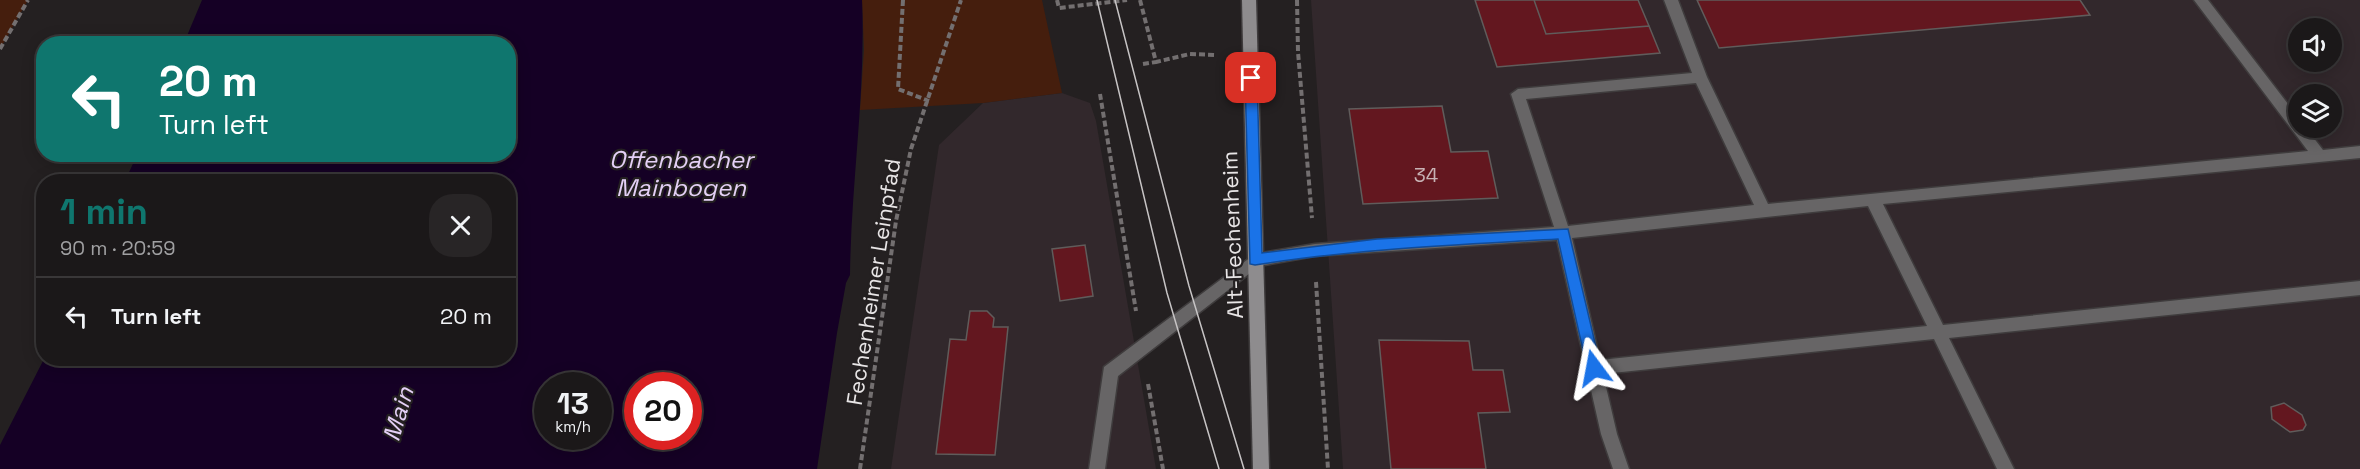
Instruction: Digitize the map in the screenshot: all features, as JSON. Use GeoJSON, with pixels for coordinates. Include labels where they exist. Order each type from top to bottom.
{"type":"FeatureCollection","features":[{"type":"Feature","properties":{"kind":"street","name":"Alt-Fechenheim"},"geometry":{"type":"LineString","coordinates":[[1249,0],[1261,469]]}},
{"type":"Feature","properties":{"kind":"lane"},"geometry":{"type":"LineString","coordinates":[[1671,0],[1689,40],[1700,76],[1764,210]]}},
{"type":"Feature","properties":{"kind":"lane"},"geometry":{"type":"LineString","coordinates":[[2201,0],[2320,156]]}},
{"type":"Feature","properties":{"kind":"lane"},"geometry":{"type":"LineString","coordinates":[[1621,469],[1609,434],[1563,233],[1518,94],[1700,76]]}},
{"type":"Feature","properties":{"kind":"lane"},"geometry":{"type":"LineString","coordinates":[[1097,469],[1110,372],[1255,260],[1315,250],[1563,233],[1764,210],[2360,153]]}},
{"type":"Feature","properties":{"kind":"lane"},"geometry":{"type":"LineString","coordinates":[[1874,200],[2006,469]]}},
{"type":"Feature","properties":{"kind":"lane"},"geometry":{"type":"LineString","coordinates":[[1594,368],[1938,330],[2360,288]]}},
{"type":"Feature","properties":{"kind":"path"},"geometry":{"type":"LineString","coordinates":[[0,49],[28,0]]}},
{"type":"Feature","properties":{"kind":"path"},"geometry":{"type":"LineString","coordinates":[[903,0],[898,89],[928,100]]}},
{"type":"Feature","properties":{"kind":"path","name":"Fechenheimer Leinpfad"},"geometry":{"type":"LineString","coordinates":[[860,469],[896,221],[911,149],[961,0]]}},
{"type":"Feature","properties":{"kind":"path"},"geometry":{"type":"LineString","coordinates":[[1057,0],[1059,8],[1127,0]]}},
{"type":"Feature","properties":{"kind":"path"},"geometry":{"type":"LineString","coordinates":[[1140,0],[1156,62]]}},
{"type":"Feature","properties":{"kind":"path"},"geometry":{"type":"LineString","coordinates":[[1143,64],[1190,54],[1251,55],[1298,52],[1297,0]]}},
{"type":"Feature","properties":{"kind":"path"},"geometry":{"type":"LineString","coordinates":[[1100,94],[1162,469]]}},
{"type":"Feature","properties":{"kind":"shaded area"},"geometry":{"type":"Polygon","coordinates":[[[0,0],[28,0],[0,49],[0,0]]]}},
{"type":"Feature","properties":{"kind":"shaded area"},"geometry":{"type":"Polygon","coordinates":[[[862,0],[1042,0],[1062,93],[983,103],[860,110],[864,50],[862,0]]]}},
{"type":"Feature","properties":{"kind":"shaded area"},"geometry":{"type":"Polygon","coordinates":[[[1311,0],[2360,0],[2360,469],[1343,469],[1311,0]]]}},
{"type":"Feature","properties":{"kind":"shaded area"},"geometry":{"type":"Polygon","coordinates":[[[1062,93],[1090,103],[1096,121],[1156,469],[891,469],[939,145],[983,103],[1062,93]]]}},
{"type":"Feature","properties":{"kind":"water","name":"Offenbacher Mainbogen"},"geometry":{"type":"Polygon","coordinates":[[[202,0],[862,0],[862,69],[850,275],[846,283],[837,333],[817,469],[0,469],[0,445],[40,366],[516,366],[516,174],[128,174],[134,162],[516,162],[516,36],[187,36],[202,0]]]}},
{"type":"Feature","properties":{"kind":"building"},"geometry":{"type":"Polygon","coordinates":[[[1475,0],[1534,0],[1546,34],[1649,26],[1660,53],[1497,67],[1475,0]]]}},
{"type":"Feature","properties":{"kind":"building"},"geometry":{"type":"Polygon","coordinates":[[[1534,0],[1638,0],[1649,26],[1546,34],[1534,0]]]}},
{"type":"Feature","properties":{"kind":"building"},"geometry":{"type":"Polygon","coordinates":[[[1697,0],[2080,0],[2090,15],[1719,48],[1697,0]]]}},
{"type":"Feature","properties":{"kind":"building"},"geometry":{"type":"Polygon","coordinates":[[[1442,106],[1451,152],[1488,151],[1498,198],[1363,204],[1349,109],[1442,106]]]}},
{"type":"Feature","properties":{"kind":"building"},"geometry":{"type":"Polygon","coordinates":[[[1085,245],[1093,296],[1060,301],[1052,249],[1085,245]]]}},
{"type":"Feature","properties":{"kind":"building"},"geometry":{"type":"Polygon","coordinates":[[[970,311],[987,311],[994,318],[993,327],[1008,327],[995,455],[936,454],[950,339],[966,340],[970,311]]]}},
{"type":"Feature","properties":{"kind":"building"},"geometry":{"type":"Polygon","coordinates":[[[1379,340],[1469,341],[1473,370],[1503,370],[1510,412],[1478,413],[1486,469],[1391,469],[1379,340]]]}},
{"type":"Feature","properties":{"kind":"building"},"geometry":{"type":"Polygon","coordinates":[[[2284,403],[2302,415],[2306,425],[2303,430],[2290,432],[2272,419],[2271,407],[2284,403]]]}},
{"type":"Feature","properties":{"kind":"tram line"},"geometry":{"type":"LineString","coordinates":[[1097,0],[1167,293],[1219,469]]}},
{"type":"Feature","properties":{"kind":"tram line"},"geometry":{"type":"LineString","coordinates":[[1115,0],[1189,286],[1244,469]]}},
{"type":"Feature","properties":{"kind":"route"},"geometry":{"type":"LineString","coordinates":[[1251,78],[1255,260],[1315,250],[1377,244],[1563,233],[1594,368]]}},
{"type":"Feature","properties":{"kind":"water label","name":"Main"},"geometry":{"type":"Point","coordinates":[398,414]}}]}
